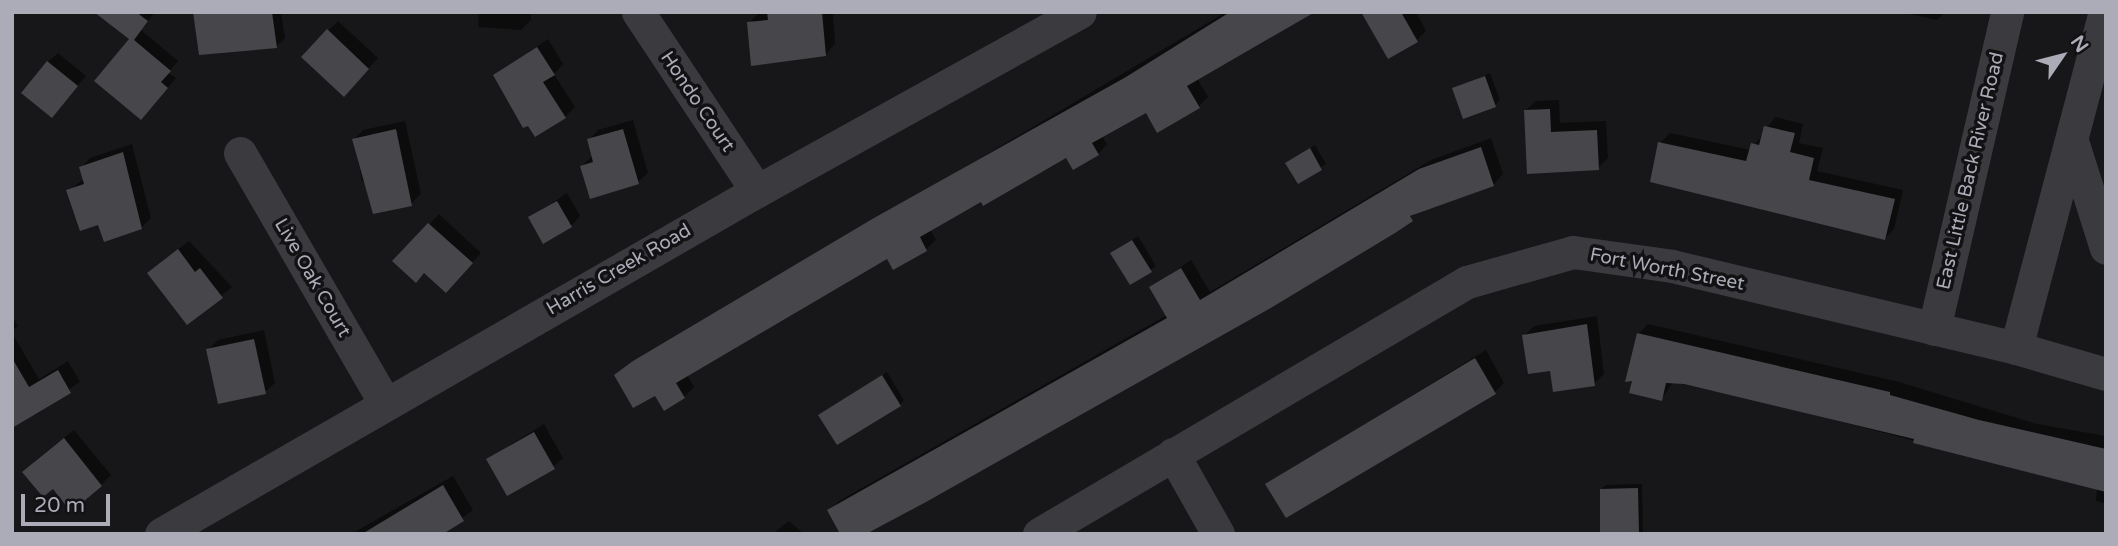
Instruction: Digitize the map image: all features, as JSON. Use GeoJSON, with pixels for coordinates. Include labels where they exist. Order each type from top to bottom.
{"type":"FeatureCollection","features":[{"type":"Feature","properties":{"kind":"street","name":"Hondo Court"},"geometry":{"type":"LineString","coordinates":[[638,12],[757,191]]}},
{"type":"Feature","properties":{"kind":"street","name":"Harris Creek Road"},"geometry":{"type":"LineString","coordinates":[[161,534],[757,191],[1080,12]]}},
{"type":"Feature","properties":{"kind":"street","name":"East Little Back River Road"},"geometry":{"type":"LineString","coordinates":[[1934,329],[2007,12]]}},
{"type":"Feature","properties":{"kind":"street"},"geometry":{"type":"LineString","coordinates":[[2016,348],[2105,12]]}},
{"type":"Feature","properties":{"kind":"street"},"geometry":{"type":"LineString","coordinates":[[2071,140],[2106,248]]}},
{"type":"Feature","properties":{"kind":"street","name":"Live Oak Court"},"geometry":{"type":"LineString","coordinates":[[240,153],[385,404]]}},
{"type":"Feature","properties":{"kind":"street","name":"Fort Worth Street"},"geometry":{"type":"LineString","coordinates":[[1039,534],[1467,282],[1573,252],[1672,267],[2016,348],[2106,374]]}},
{"type":"Feature","properties":{"kind":"street"},"geometry":{"type":"LineString","coordinates":[[1173,454],[1218,534]]}},
{"type":"Feature","properties":{"kind":"building"},"geometry":{"type":"Polygon","coordinates":[[[94,12],[136,12],[148,21],[134,40],[171,71],[161,82],[168,88],[141,120],[94,81],[129,39],[94,12]]]}},
{"type":"Feature","properties":{"kind":"building"},"geometry":{"type":"Polygon","coordinates":[[[193,12],[272,12],[277,48],[199,55],[193,12]]]}},
{"type":"Feature","properties":{"kind":"building"},"geometry":{"type":"Polygon","coordinates":[[[767,12],[822,12],[826,56],[751,66],[747,22],[768,20],[767,12]]]}},
{"type":"Feature","properties":{"kind":"building"},"geometry":{"type":"Polygon","coordinates":[[[1230,12],[1315,12],[1187,86],[1200,108],[1157,133],[1146,113],[1092,143],[1099,155],[1073,170],[1066,158],[983,206],[981,202],[920,237],[927,251],[893,270],[887,259],[676,383],[685,398],[664,411],[655,396],[633,408],[614,375],[633,361],[874,218],[1126,77],[1230,12]]]}},
{"type":"Feature","properties":{"kind":"building"},"geometry":{"type":"Polygon","coordinates":[[[1361,12],[1401,12],[1418,42],[1388,59],[1361,12]]]}},
{"type":"Feature","properties":{"kind":"building"},"geometry":{"type":"Polygon","coordinates":[[[327,29],[369,69],[344,97],[301,57],[327,29]]]}},
{"type":"Feature","properties":{"kind":"building"},"geometry":{"type":"Polygon","coordinates":[[[537,47],[555,75],[543,82],[566,118],[535,137],[528,126],[523,128],[493,75],[537,47]]]}},
{"type":"Feature","properties":{"kind":"building"},"geometry":{"type":"Polygon","coordinates":[[[47,61],[78,86],[52,118],[21,93],[47,61]]]}},
{"type":"Feature","properties":{"kind":"building"},"geometry":{"type":"Polygon","coordinates":[[[1485,76],[1496,107],[1463,119],[1452,88],[1485,76]]]}},
{"type":"Feature","properties":{"kind":"building"},"geometry":{"type":"Polygon","coordinates":[[[1550,109],[1551,132],[1597,130],[1599,170],[1527,174],[1524,110],[1550,109]]]}},
{"type":"Feature","properties":{"kind":"building"},"geometry":{"type":"Polygon","coordinates":[[[1764,126],[1795,133],[1790,152],[1814,158],[1809,180],[1895,199],[1885,240],[1650,182],[1658,142],[1746,161],[1751,143],[1759,145],[1764,126]]]}},
{"type":"Feature","properties":{"kind":"building"},"geometry":{"type":"Polygon","coordinates":[[[396,129],[412,206],[373,214],[352,139],[396,129]]]}},
{"type":"Feature","properties":{"kind":"building"},"geometry":{"type":"Polygon","coordinates":[[[623,129],[639,184],[590,199],[580,166],[593,162],[587,139],[623,129]]]}},
{"type":"Feature","properties":{"kind":"building"},"geometry":{"type":"Polygon","coordinates":[[[1481,147],[1494,186],[1410,216],[1413,221],[1395,233],[1274,306],[926,502],[866,534],[840,534],[827,510],[1167,318],[1149,287],[1181,268],[1200,300],[1419,169],[1481,147]]]}},
{"type":"Feature","properties":{"kind":"building"},"geometry":{"type":"Polygon","coordinates":[[[1310,148],[1322,170],[1298,184],[1285,163],[1310,148]]]}},
{"type":"Feature","properties":{"kind":"building"},"geometry":{"type":"Polygon","coordinates":[[[123,152],[142,229],[104,242],[98,225],[80,231],[66,190],[84,184],[79,167],[123,152]]]}},
{"type":"Feature","properties":{"kind":"building"},"geometry":{"type":"Polygon","coordinates":[[[557,201],[572,227],[543,244],[528,217],[557,201]]]}},
{"type":"Feature","properties":{"kind":"building"},"geometry":{"type":"Polygon","coordinates":[[[428,223],[473,263],[446,293],[424,273],[416,283],[392,261],[428,223]]]}},
{"type":"Feature","properties":{"kind":"building"},"geometry":{"type":"Polygon","coordinates":[[[1132,240],[1152,272],[1130,285],[1110,253],[1132,240]]]}},
{"type":"Feature","properties":{"kind":"building"},"geometry":{"type":"Polygon","coordinates":[[[178,249],[195,272],[200,268],[223,298],[187,325],[147,273],[178,249]]]}},
{"type":"Feature","properties":{"kind":"building"},"geometry":{"type":"Polygon","coordinates":[[[1587,324],[1595,386],[1553,392],[1550,371],[1528,374],[1522,335],[1587,324]]]}},
{"type":"Feature","properties":{"kind":"building"},"geometry":{"type":"Polygon","coordinates":[[[1637,333],[1890,392],[1890,395],[1979,420],[2106,449],[2106,492],[1913,443],[1914,439],[1684,384],[1666,383],[1662,401],[1629,393],[1632,381],[1625,382],[1637,333]]]}},
{"type":"Feature","properties":{"kind":"building"},"geometry":{"type":"Polygon","coordinates":[[[254,339],[266,394],[218,404],[206,349],[254,339]]]}},
{"type":"Feature","properties":{"kind":"building"},"geometry":{"type":"Polygon","coordinates":[[[12,358],[29,387],[58,370],[71,393],[12,428],[12,358]]]}},
{"type":"Feature","properties":{"kind":"building"},"geometry":{"type":"Polygon","coordinates":[[[1475,358],[1496,394],[1286,518],[1265,484],[1475,358]]]}},
{"type":"Feature","properties":{"kind":"building"},"geometry":{"type":"Polygon","coordinates":[[[882,375],[901,406],[837,445],[818,415],[882,375]]]}},
{"type":"Feature","properties":{"kind":"building"},"geometry":{"type":"Polygon","coordinates":[[[534,432],[555,469],[507,496],[486,459],[534,432]]]}},
{"type":"Feature","properties":{"kind":"building"},"geometry":{"type":"Polygon","coordinates":[[[64,438],[102,486],[71,512],[53,489],[43,497],[22,472],[64,438]]]}},
{"type":"Feature","properties":{"kind":"building"},"geometry":{"type":"Polygon","coordinates":[[[443,485],[464,521],[443,534],[362,534],[443,485]]]}},
{"type":"Feature","properties":{"kind":"building"},"geometry":{"type":"Polygon","coordinates":[[[1638,488],[1639,534],[1600,534],[1600,489],[1638,488]]]}}]}
